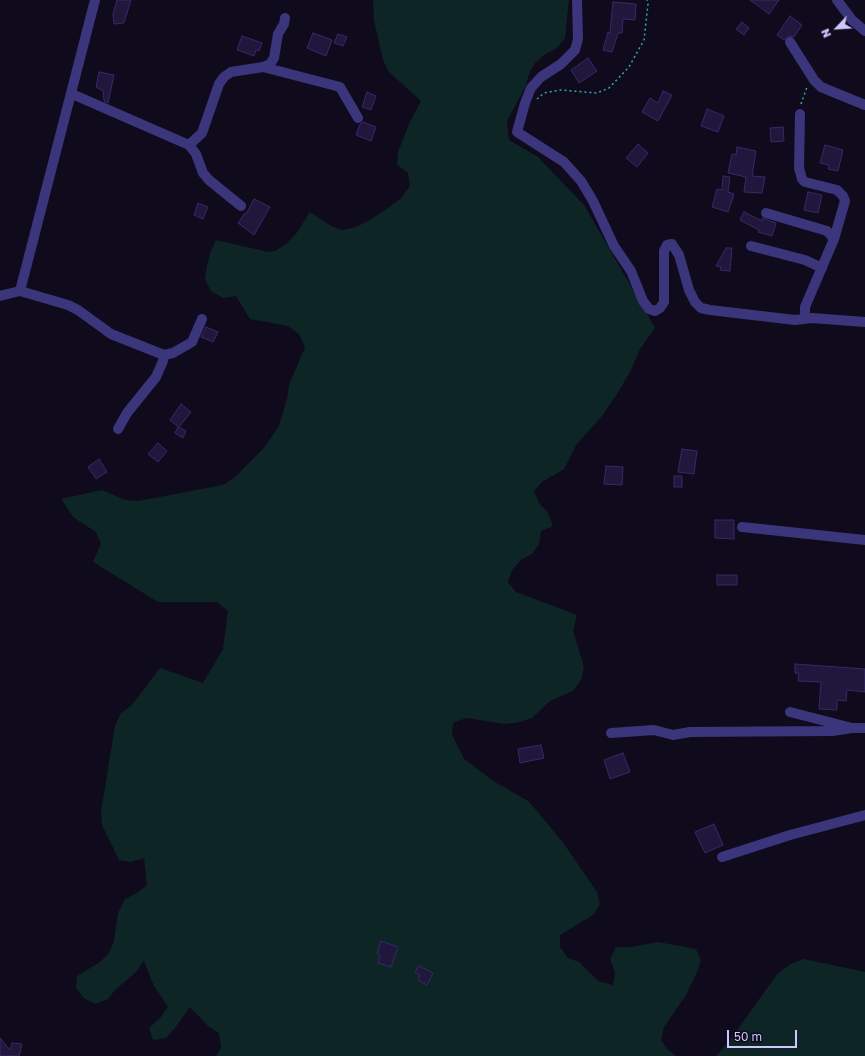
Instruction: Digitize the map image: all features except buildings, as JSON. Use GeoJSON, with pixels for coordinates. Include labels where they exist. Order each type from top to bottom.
{"type":"FeatureCollection","features":[{"type":"Feature","properties":{"kind":"street"},"geometry":{"type":"LineString","coordinates":[[20,291],[95,0]]}},
{"type":"Feature","properties":{"kind":"street"},"geometry":{"type":"LineString","coordinates":[[577,0],[578,39],[575,50],[562,64],[541,77],[531,88],[517,132],[564,162],[581,181],[593,201],[614,246],[631,271],[643,301],[649,309],[655,311],[660,308],[664,302],[664,251],[667,245],[672,244],[679,255],[695,302],[701,308],[795,320],[805,319],[865,322]]}},
{"type":"Feature","properties":{"kind":"street"},"geometry":{"type":"LineString","coordinates":[[837,0],[852,20],[865,32]]}},
{"type":"Feature","properties":{"kind":"street"},"geometry":{"type":"LineString","coordinates":[[189,145],[202,133],[218,84],[224,77],[231,72],[263,67],[270,64],[274,58],[278,34],[284,24],[285,18]]}},
{"type":"Feature","properties":{"kind":"street"},"geometry":{"type":"LineString","coordinates":[[790,42],[814,80],[821,87],[865,105]]}},
{"type":"Feature","properties":{"kind":"street"},"geometry":{"type":"LineString","coordinates":[[263,67],[340,88],[358,118]]}},
{"type":"Feature","properties":{"kind":"street"},"geometry":{"type":"LineString","coordinates":[[72,94],[189,145],[196,154],[203,173],[209,180],[241,206]]}},
{"type":"Feature","properties":{"kind":"street"},"geometry":{"type":"LineString","coordinates":[[800,114],[800,168],[802,179],[806,182],[837,190],[843,196],[844,201],[834,239],[805,307],[805,319]]}},
{"type":"Feature","properties":{"kind":"street"},"geometry":{"type":"LineString","coordinates":[[766,213],[827,231],[834,239]]}},
{"type":"Feature","properties":{"kind":"street"},"geometry":{"type":"LineString","coordinates":[[751,246],[805,260],[822,268]]}},
{"type":"Feature","properties":{"kind":"street"},"geometry":{"type":"LineString","coordinates":[[0,296],[20,291],[68,305],[121,339],[164,355],[173,353],[192,342],[202,319]]}},
{"type":"Feature","properties":{"kind":"street"},"geometry":{"type":"LineString","coordinates":[[118,429],[127,412],[156,377],[164,355]]}},
{"type":"Feature","properties":{"kind":"street"},"geometry":{"type":"LineString","coordinates":[[742,528],[865,540]]}},
{"type":"Feature","properties":{"kind":"street"},"geometry":{"type":"LineString","coordinates":[[790,712],[852,728]]}},
{"type":"Feature","properties":{"kind":"street"},"geometry":{"type":"LineString","coordinates":[[611,732],[654,730],[673,735],[690,732],[832,731],[865,728]]}},
{"type":"Feature","properties":{"kind":"street"},"geometry":{"type":"LineString","coordinates":[[722,857],[790,835],[865,815]]}},
{"type":"Feature","properties":{"kind":"path"},"geometry":{"type":"LineString","coordinates":[[536,100],[544,93],[560,90],[597,93],[609,88],[629,67],[644,40],[648,4],[647,0]]}},
{"type":"Feature","properties":{"kind":"path"},"geometry":{"type":"LineString","coordinates":[[800,114],[803,96],[806,89],[814,80]]}},
{"type":"Feature","properties":{"kind":"green space"},"geometry":{"type":"Polygon","coordinates":[[[373,0],[569,0],[565,38],[557,48],[545,54],[535,63],[529,74],[526,86],[507,121],[509,140],[538,157],[584,205],[655,328],[640,349],[630,372],[617,394],[602,416],[576,445],[564,469],[542,482],[534,491],[539,503],[548,513],[553,526],[541,531],[539,544],[532,554],[521,560],[512,570],[508,582],[516,592],[577,615],[573,631],[584,667],[581,680],[573,691],[550,701],[532,718],[506,724],[466,718],[453,723],[452,735],[464,759],[495,782],[528,801],[564,844],[597,892],[600,904],[593,915],[560,935],[560,947],[568,958],[579,962],[598,981],[613,985],[615,972],[610,959],[616,947],[632,947],[658,942],[696,949],[701,960],[697,972],[686,995],[664,1027],[661,1040],[668,1050],[676,1056],[216,1056],[221,1047],[219,1033],[208,1026],[190,1007],[166,1038],[153,1040],[149,1028],[160,1018],[168,1007],[154,986],[144,961],[136,972],[115,990],[108,999],[95,1004],[84,998],[76,988],[77,976],[100,962],[109,953],[114,941],[118,913],[125,899],[137,893],[147,885],[144,858],[131,862],[119,860],[102,825],[101,812],[115,726],[121,713],[131,706],[160,668],[203,683],[223,649],[228,611],[217,602],[158,602],[93,562],[101,544],[96,532],[74,518],[61,499],[102,490],[125,500],[138,501],[223,485],[234,478],[264,448],[279,426],[287,399],[289,385],[305,347],[299,334],[288,326],[250,319],[236,296],[223,298],[211,291],[205,279],[207,265],[216,240],[268,252],[275,251],[286,244],[296,234],[310,212],[331,226],[343,230],[356,227],[391,206],[401,198],[410,186],[408,173],[397,165],[398,152],[409,124],[421,101],[389,72],[383,60],[374,20],[373,0]]]}},
{"type":"Feature","properties":{"kind":"green space"},"geometry":{"type":"Polygon","coordinates":[[[804,959],[865,972],[865,1056],[716,1056],[730,1040],[778,973],[791,964],[804,959]]]}}]}
